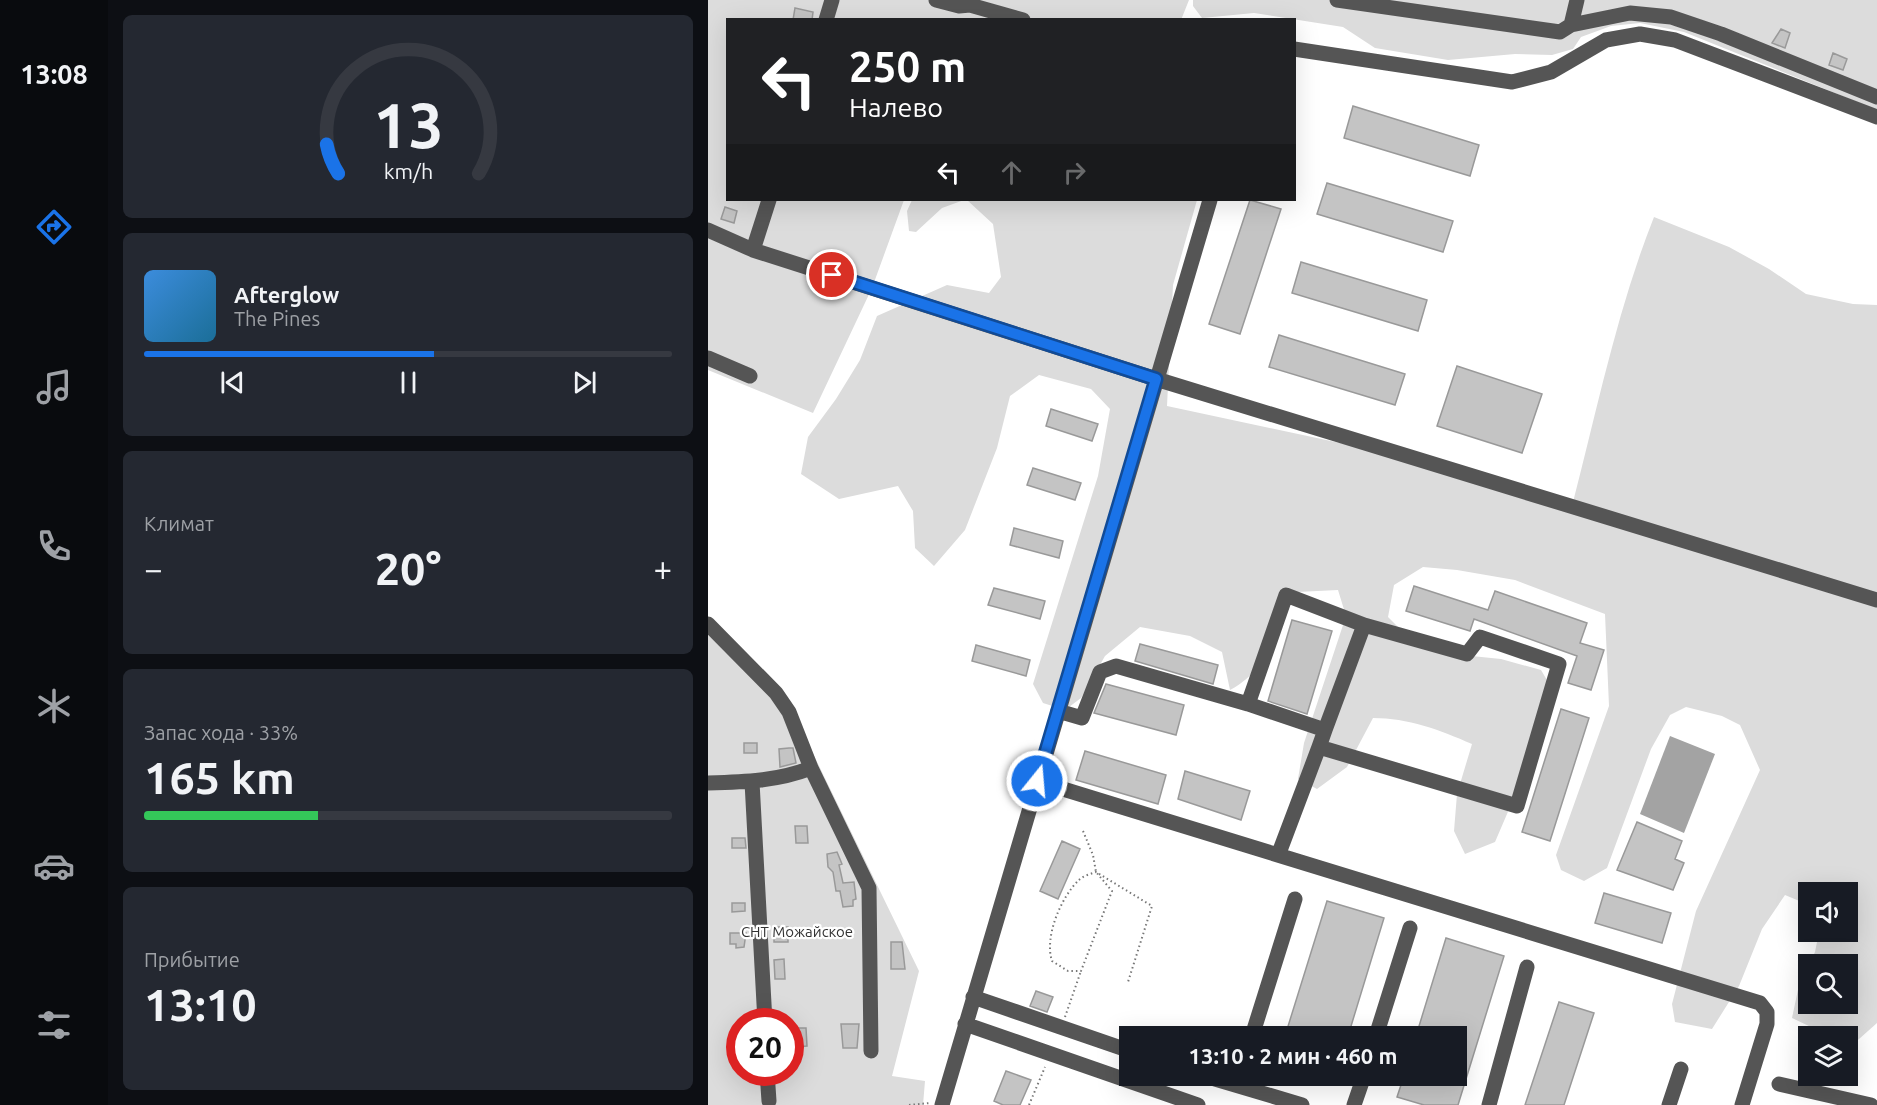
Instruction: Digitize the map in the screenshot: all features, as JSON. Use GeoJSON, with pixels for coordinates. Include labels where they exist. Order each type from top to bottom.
{"type":"FeatureCollection","features":[{"type":"Feature","properties":{"kind":"street"},"geometry":{"type":"LineString","coordinates":[[827,18],[832,0]]}},
{"type":"Feature","properties":{"kind":"street"},"geometry":{"type":"LineString","coordinates":[[936,0],[959,6],[971,2],[1017,18]]}},
{"type":"Feature","properties":{"kind":"street"},"geometry":{"type":"LineString","coordinates":[[1337,0],[1560,32],[1571,25],[1630,13],[1671,17],[1721,34],[1877,97]]}},
{"type":"Feature","properties":{"kind":"street"},"geometry":{"type":"LineString","coordinates":[[1571,25],[1577,0]]}},
{"type":"Feature","properties":{"kind":"street"},"geometry":{"type":"LineString","coordinates":[[1296,49],[1512,82],[1551,72],[1606,40],[1640,34],[1675,40],[1877,117]]}},
{"type":"Feature","properties":{"kind":"street"},"geometry":{"type":"LineString","coordinates":[[753,250],[769,201]]}},
{"type":"Feature","properties":{"kind":"street"},"geometry":{"type":"LineString","coordinates":[[942,1103],[1210,201]]}},
{"type":"Feature","properties":{"kind":"street"},"geometry":{"type":"LineString","coordinates":[[708,230],[753,250],[1156,379],[1877,600]]}},
{"type":"Feature","properties":{"kind":"street"},"geometry":{"type":"LineString","coordinates":[[708,358],[750,376]]}},
{"type":"Feature","properties":{"kind":"street"},"geometry":{"type":"LineString","coordinates":[[1248,704],[1286,595],[1364,625],[1467,654],[1480,637],[1559,664],[1516,807],[1319,747]]}},
{"type":"Feature","properties":{"kind":"street"},"geometry":{"type":"LineString","coordinates":[[708,624],[776,693],[789,712],[812,768],[869,888],[871,1051]]}},
{"type":"Feature","properties":{"kind":"street"},"geometry":{"type":"LineString","coordinates":[[1279,854],[1364,625]]}},
{"type":"Feature","properties":{"kind":"street"},"geometry":{"type":"LineString","coordinates":[[1058,711],[1082,718],[1100,672],[1116,666],[1248,704],[1325,730]]}},
{"type":"Feature","properties":{"kind":"street"},"geometry":{"type":"LineString","coordinates":[[708,783],[752,782],[789,777],[812,768]]}},
{"type":"Feature","properties":{"kind":"street"},"geometry":{"type":"LineString","coordinates":[[1037,781],[1760,1003],[1767,1012],[1767,1024],[1742,1105]]}},
{"type":"Feature","properties":{"kind":"street"},"geometry":{"type":"LineString","coordinates":[[752,782],[764,1008]]}},
{"type":"Feature","properties":{"kind":"street"},"geometry":{"type":"LineString","coordinates":[[1255,1026],[1295,899]]}},
{"type":"Feature","properties":{"kind":"street"},"geometry":{"type":"LineString","coordinates":[[1379,1026],[1410,928]]}},
{"type":"Feature","properties":{"kind":"street"},"geometry":{"type":"LineString","coordinates":[[1489,1105],[1527,967]]}},
{"type":"Feature","properties":{"kind":"street"},"geometry":{"type":"LineString","coordinates":[[973,997],[1119,1046]]}},
{"type":"Feature","properties":{"kind":"street"},"geometry":{"type":"LineString","coordinates":[[965,1024],[1198,1105]]}},
{"type":"Feature","properties":{"kind":"street"},"geometry":{"type":"LineString","coordinates":[[1669,1105],[1681,1070]]}},
{"type":"Feature","properties":{"kind":"street"},"geometry":{"type":"LineString","coordinates":[[1779,1084],[1871,1105]]}},
{"type":"Feature","properties":{"kind":"street"},"geometry":{"type":"LineString","coordinates":[[768,1086],[769,1101]]}},
{"type":"Feature","properties":{"kind":"street"},"geometry":{"type":"LineString","coordinates":[[1253,1086],[1302,1105]]}},
{"type":"Feature","properties":{"kind":"street"},"geometry":{"type":"LineString","coordinates":[[1354,1105],[1361,1086]]}},
{"type":"Feature","properties":{"kind":"path"},"geometry":{"type":"LineString","coordinates":[[1083,831],[1093,855],[1096,872],[1112,891],[1081,971],[1068,971],[1052,961],[1048,949],[1054,926],[1066,898],[1080,878],[1096,872]]}},
{"type":"Feature","properties":{"kind":"path"},"geometry":{"type":"LineString","coordinates":[[1096,872],[1152,906],[1128,982]]}},
{"type":"Feature","properties":{"kind":"path"},"geometry":{"type":"LineString","coordinates":[[909,1105],[942,1103]]}},
{"type":"Feature","properties":{"kind":"green space"},"geometry":{"type":"Polygon","coordinates":[[[708,0],[1189,0],[1182,18],[726,18],[726,201],[904,201],[872,288],[813,413],[708,370],[708,0]]]}},
{"type":"Feature","properties":{"kind":"green space"},"geometry":{"type":"Polygon","coordinates":[[[1193,0],[1877,0],[1877,110],[1684,32],[1640,23],[1611,26],[1581,37],[1573,49],[1552,55],[1515,54],[1448,60],[1375,48],[1343,27],[1254,13],[1202,18],[1193,6],[1193,0]]]}},
{"type":"Feature","properties":{"kind":"green space"},"geometry":{"type":"Polygon","coordinates":[[[912,201],[961,201],[942,208],[916,232],[909,231],[907,211],[912,201]]]}},
{"type":"Feature","properties":{"kind":"green space"},"geometry":{"type":"Polygon","coordinates":[[[968,201],[1197,201],[1173,285],[1167,406],[1387,453],[1572,506],[1618,324],[1654,217],[1729,247],[1769,269],[1806,294],[1853,304],[1877,305],[1877,1023],[1858,1040],[1858,1026],[1809,1026],[1792,1018],[1798,990],[1798,1014],[1858,1014],[1858,954],[1814,954],[1817,942],[1858,942],[1858,882],[1798,882],[1798,900],[1785,895],[1762,929],[1739,986],[1712,1029],[1675,1022],[1672,1004],[1696,911],[1760,770],[1740,725],[1722,716],[1686,707],[1670,715],[1651,749],[1607,868],[1584,881],[1561,870],[1556,855],[1609,706],[1605,614],[1515,580],[1457,570],[1423,567],[1394,585],[1388,617],[1409,638],[1452,654],[1501,659],[1541,670],[1551,687],[1516,793],[1495,842],[1465,854],[1454,831],[1457,794],[1472,744],[1424,726],[1399,720],[1373,718],[1347,767],[1317,789],[1298,779],[1304,743],[1346,616],[1338,590],[1297,592],[1280,617],[1264,657],[1256,669],[1230,690],[1222,652],[1190,636],[1140,627],[1105,656],[1081,698],[1065,710],[1043,703],[1033,684],[1098,476],[1110,409],[1091,389],[1039,375],[1010,396],[997,448],[965,530],[934,566],[915,548],[913,511],[898,486],[839,499],[801,474],[808,437],[836,399],[860,360],[877,316],[947,285],[989,293],[1001,277],[993,224],[968,201]]]}},
{"type":"Feature","properties":{"kind":"green space","name":"СНТ Можайское"},"geometry":{"type":"Polygon","coordinates":[[[708,618],[783,692],[919,971],[892,1076],[925,1081],[923,1105],[708,1105],[708,618]]]}},
{"type":"Feature","properties":{"kind":"shaded area"},"geometry":{"type":"Polygon","coordinates":[[[1670,736],[1715,754],[1684,833],[1640,814],[1670,736]]]}},
{"type":"Feature","properties":{"kind":"building"},"geometry":{"type":"Polygon","coordinates":[[[795,8],[813,12],[812,18],[793,18],[795,8]]]}},
{"type":"Feature","properties":{"kind":"building"},"geometry":{"type":"Polygon","coordinates":[[[1781,29],[1790,33],[1785,48],[1772,43],[1781,29]]]}},
{"type":"Feature","properties":{"kind":"building"},"geometry":{"type":"Polygon","coordinates":[[[1833,53],[1847,59],[1843,70],[1829,65],[1833,53]]]}},
{"type":"Feature","properties":{"kind":"building"},"geometry":{"type":"Polygon","coordinates":[[[1353,106],[1479,145],[1470,176],[1344,138],[1353,106]]]}},
{"type":"Feature","properties":{"kind":"building"},"geometry":{"type":"Polygon","coordinates":[[[1327,183],[1453,221],[1443,252],[1317,214],[1327,183]]]}},
{"type":"Feature","properties":{"kind":"building"},"geometry":{"type":"Polygon","coordinates":[[[1250,201],[1281,209],[1240,334],[1209,324],[1250,201]]]}},
{"type":"Feature","properties":{"kind":"building"},"geometry":{"type":"Polygon","coordinates":[[[725,207],[737,211],[734,223],[721,219],[725,207]]]}},
{"type":"Feature","properties":{"kind":"building"},"geometry":{"type":"Polygon","coordinates":[[[1301,262],[1427,300],[1418,331],[1292,293],[1301,262]]]}},
{"type":"Feature","properties":{"kind":"building"},"geometry":{"type":"Polygon","coordinates":[[[1279,335],[1405,374],[1395,405],[1269,367],[1279,335]]]}},
{"type":"Feature","properties":{"kind":"building"},"geometry":{"type":"Polygon","coordinates":[[[1457,366],[1542,394],[1522,453],[1437,426],[1457,366]]]}},
{"type":"Feature","properties":{"kind":"building"},"geometry":{"type":"Polygon","coordinates":[[[1051,409],[1098,424],[1092,441],[1046,426],[1051,409]]]}},
{"type":"Feature","properties":{"kind":"building"},"geometry":{"type":"Polygon","coordinates":[[[1033,468],[1081,483],[1075,500],[1027,485],[1033,468]]]}},
{"type":"Feature","properties":{"kind":"building"},"geometry":{"type":"Polygon","coordinates":[[[1014,528],[1063,541],[1059,558],[1010,545],[1014,528]]]}},
{"type":"Feature","properties":{"kind":"building"},"geometry":{"type":"Polygon","coordinates":[[[1414,586],[1488,610],[1495,591],[1587,623],[1580,643],[1604,650],[1591,690],[1568,683],[1577,656],[1474,619],[1470,631],[1406,611],[1414,586]]]}},
{"type":"Feature","properties":{"kind":"building"},"geometry":{"type":"Polygon","coordinates":[[[994,588],[1045,601],[1040,619],[988,605],[994,588]]]}},
{"type":"Feature","properties":{"kind":"building"},"geometry":{"type":"Polygon","coordinates":[[[1292,620],[1332,631],[1307,714],[1268,701],[1292,620]]]}},
{"type":"Feature","properties":{"kind":"building"},"geometry":{"type":"Polygon","coordinates":[[[1140,644],[1218,665],[1213,684],[1135,661],[1140,644]]]}},
{"type":"Feature","properties":{"kind":"building"},"geometry":{"type":"Polygon","coordinates":[[[976,645],[1030,660],[1026,676],[972,661],[976,645]]]}},
{"type":"Feature","properties":{"kind":"building"},"geometry":{"type":"Polygon","coordinates":[[[1106,684],[1184,705],[1176,735],[1094,713],[1106,684]]]}},
{"type":"Feature","properties":{"kind":"building"},"geometry":{"type":"Polygon","coordinates":[[[1561,709],[1589,718],[1550,841],[1522,832],[1561,709]]]}},
{"type":"Feature","properties":{"kind":"building"},"geometry":{"type":"Polygon","coordinates":[[[744,743],[757,743],[757,753],[744,753],[744,743]]]}},
{"type":"Feature","properties":{"kind":"building"},"geometry":{"type":"Polygon","coordinates":[[[793,748],[796,763],[780,767],[779,749],[793,748]]]}},
{"type":"Feature","properties":{"kind":"building"},"geometry":{"type":"Polygon","coordinates":[[[1085,751],[1166,775],[1158,804],[1076,780],[1085,751]]]}},
{"type":"Feature","properties":{"kind":"building"},"geometry":{"type":"Polygon","coordinates":[[[1185,771],[1250,791],[1241,820],[1178,799],[1185,771]]]}},
{"type":"Feature","properties":{"kind":"building"},"geometry":{"type":"Polygon","coordinates":[[[1637,822],[1682,841],[1675,859],[1684,863],[1673,890],[1617,870],[1637,822]]]}},
{"type":"Feature","properties":{"kind":"building"},"geometry":{"type":"Polygon","coordinates":[[[795,826],[807,826],[808,843],[796,843],[795,826]]]}},
{"type":"Feature","properties":{"kind":"building"},"geometry":{"type":"Polygon","coordinates":[[[732,838],[745,838],[746,848],[732,848],[732,838]]]}},
{"type":"Feature","properties":{"kind":"building"},"geometry":{"type":"Polygon","coordinates":[[[1062,841],[1080,849],[1058,899],[1040,891],[1062,841]]]}},
{"type":"Feature","properties":{"kind":"building"},"geometry":{"type":"Polygon","coordinates":[[[837,852],[842,864],[839,865],[843,883],[854,882],[856,899],[853,900],[853,906],[843,907],[840,891],[836,891],[833,872],[828,867],[827,854],[837,852]]]}},
{"type":"Feature","properties":{"kind":"building"},"geometry":{"type":"Polygon","coordinates":[[[1604,893],[1671,913],[1662,943],[1595,923],[1604,893]]]}},
{"type":"Feature","properties":{"kind":"building"},"geometry":{"type":"Polygon","coordinates":[[[1327,901],[1384,918],[1351,1026],[1288,1026],[1327,901]]]}},
{"type":"Feature","properties":{"kind":"building"},"geometry":{"type":"Polygon","coordinates":[[[732,903],[745,903],[745,911],[732,912],[732,903]]]}},
{"type":"Feature","properties":{"kind":"building"},"geometry":{"type":"Polygon","coordinates":[[[774,927],[788,927],[788,942],[774,942],[774,927]]]}},
{"type":"Feature","properties":{"kind":"building"},"geometry":{"type":"Polygon","coordinates":[[[730,933],[746,933],[744,947],[736,948],[736,944],[730,944],[730,933]]]}},
{"type":"Feature","properties":{"kind":"building"},"geometry":{"type":"Polygon","coordinates":[[[1446,938],[1504,956],[1467,1076],[1467,1026],[1419,1026],[1446,938]]]}},
{"type":"Feature","properties":{"kind":"building"},"geometry":{"type":"Polygon","coordinates":[[[891,942],[902,942],[905,969],[891,969],[891,942]]]}},
{"type":"Feature","properties":{"kind":"building"},"geometry":{"type":"Polygon","coordinates":[[[784,959],[785,979],[775,979],[774,960],[784,959]]]}},
{"type":"Feature","properties":{"kind":"building"},"geometry":{"type":"Polygon","coordinates":[[[1036,991],[1053,997],[1047,1012],[1030,1006],[1036,991]]]}},
{"type":"Feature","properties":{"kind":"building"},"geometry":{"type":"Polygon","coordinates":[[[1559,1002],[1594,1013],[1564,1105],[1525,1105],[1559,1002]]]}},
{"type":"Feature","properties":{"kind":"building"},"geometry":{"type":"Polygon","coordinates":[[[841,1024],[859,1024],[857,1048],[843,1048],[841,1024]]]}},
{"type":"Feature","properties":{"kind":"building"},"geometry":{"type":"Polygon","coordinates":[[[804,1028],[806,1028],[807,1046],[804,1046],[804,1028]]]}},
{"type":"Feature","properties":{"kind":"building"},"geometry":{"type":"Polygon","coordinates":[[[1006,1071],[1031,1080],[1020,1105],[1003,1105],[994,1101],[1006,1071]]]}},
{"type":"Feature","properties":{"kind":"building"},"geometry":{"type":"Polygon","coordinates":[[[1401,1086],[1464,1086],[1458,1105],[1424,1105],[1397,1097],[1401,1086]]]}},
{"type":"Feature","properties":{"kind":"route"},"geometry":{"type":"LineString","coordinates":[[832,275],[1156,379],[1037,781]]}}]}
